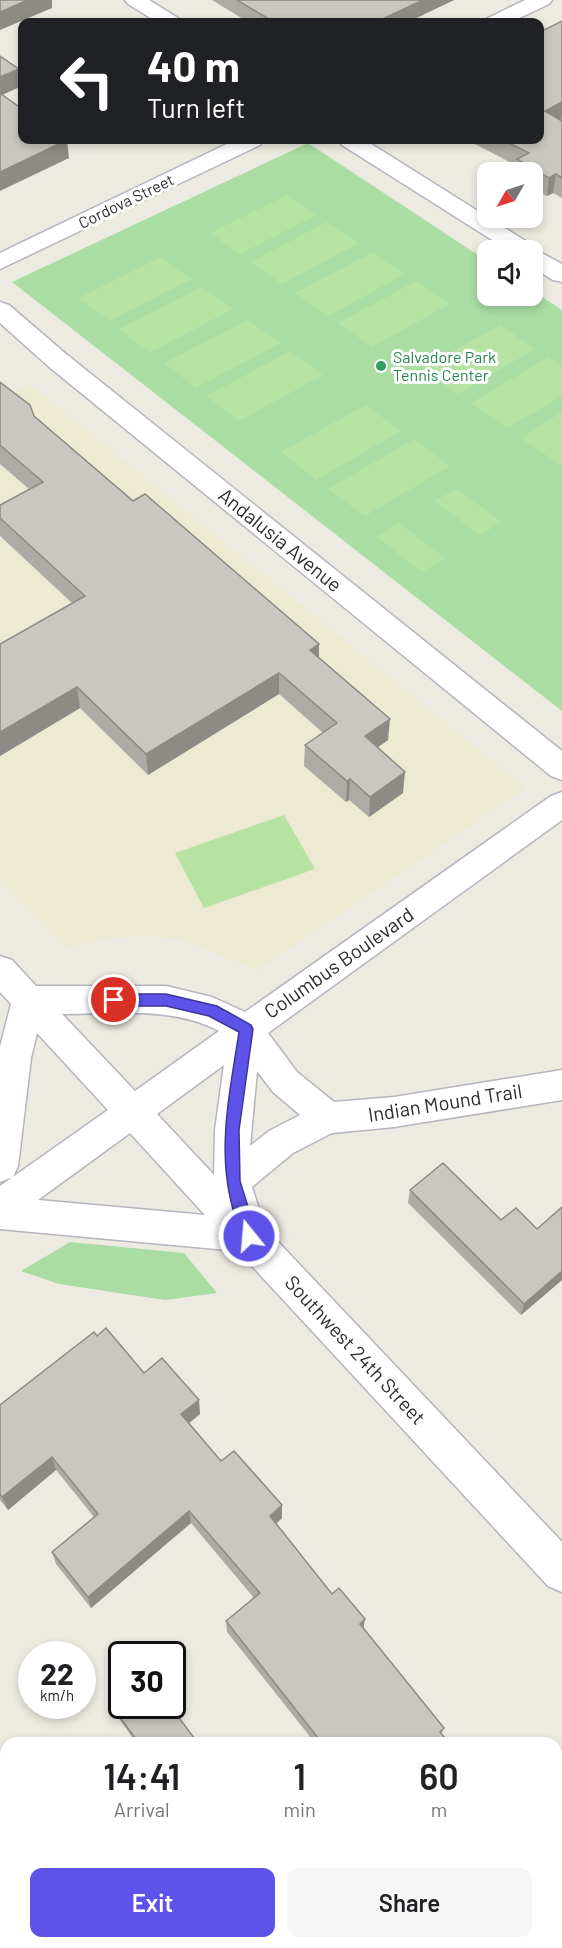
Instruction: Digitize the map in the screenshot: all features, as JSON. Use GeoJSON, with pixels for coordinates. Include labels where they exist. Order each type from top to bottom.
{"type":"FeatureCollection","features":[{"type":"Feature","properties":{"kind":"street"},"geometry":{"type":"LineString","coordinates":[[135,0],[164,18]]}},
{"type":"Feature","properties":{"kind":"street"},"geometry":{"type":"LineString","coordinates":[[504,18],[542,0]]}},
{"type":"Feature","properties":{"kind":"street","name":"Cordova Street"},"geometry":{"type":"LineString","coordinates":[[0,262],[244,144]]}},
{"type":"Feature","properties":{"kind":"street"},"geometry":{"type":"LineString","coordinates":[[356,144],[508,240]]}},
{"type":"Feature","properties":{"kind":"street"},"geometry":{"type":"LineString","coordinates":[[543,263],[562,274]]}},
{"type":"Feature","properties":{"kind":"street","name":"Andalusia Avenue"},"geometry":{"type":"LineString","coordinates":[[0,310],[66,368],[562,768]]}},
{"type":"Feature","properties":{"kind":"street","name":"Columbus Boulevard"},"geometry":{"type":"LineString","coordinates":[[0,1207],[562,804]]}},
{"type":"Feature","properties":{"kind":"street","name":"Southwest 24th Street"},"geometry":{"type":"LineString","coordinates":[[0,970],[562,1572]]}},
{"type":"Feature","properties":{"kind":"street"},"geometry":{"type":"LineString","coordinates":[[0,1166],[14,1058],[29,1000],[166,1000],[212,1011],[246,1029],[285,1082],[328,1118]]}},
{"type":"Feature","properties":{"kind":"street"},"geometry":{"type":"LineString","coordinates":[[0,1213],[249,1236],[232,1181],[232,1130],[246,1029]]}},
{"type":"Feature","properties":{"kind":"street","name":"Indian Mound Trail"},"geometry":{"type":"LineString","coordinates":[[232,1181],[281,1142],[328,1118],[394,1112],[562,1084]]}},
{"type":"Feature","properties":{"kind":"shaded area"},"geometry":{"type":"Polygon","coordinates":[[[29,383],[526,788],[257,971],[212,951],[176,939],[149,935],[106,939],[65,948],[0,881],[0,398],[29,383]]]}},
{"type":"Feature","properties":{"kind":"green space"},"geometry":{"type":"Polygon","coordinates":[[[310,144],[477,254],[477,306],[543,306],[543,298],[562,310],[562,711],[12,282],[310,144]]]}},
{"type":"Feature","properties":{"kind":"green space"},"geometry":{"type":"Polygon","coordinates":[[[287,195],[317,215],[240,254],[210,233],[287,195]]]}},
{"type":"Feature","properties":{"kind":"green space"},"geometry":{"type":"Polygon","coordinates":[[[327,222],[359,243],[282,284],[250,262],[327,222]]]}},
{"type":"Feature","properties":{"kind":"green space"},"geometry":{"type":"Polygon","coordinates":[[[373,252],[405,274],[328,316],[295,293],[373,252]]]}},
{"type":"Feature","properties":{"kind":"green space"},"geometry":{"type":"Polygon","coordinates":[[[161,257],[192,279],[109,321],[79,298],[161,257]]]}},
{"type":"Feature","properties":{"kind":"green space"},"geometry":{"type":"Polygon","coordinates":[[[416,281],[450,304],[372,347],[338,323],[416,281]]]}},
{"type":"Feature","properties":{"kind":"green space"},"geometry":{"type":"Polygon","coordinates":[[[202,287],[233,309],[149,353],[119,329],[202,287]]]}},
{"type":"Feature","properties":{"kind":"green space"},"geometry":{"type":"Polygon","coordinates":[[[248,320],[280,343],[196,388],[164,363],[248,320]]]}},
{"type":"Feature","properties":{"kind":"green space"},"geometry":{"type":"Polygon","coordinates":[[[500,325],[535,349],[458,394],[422,369],[500,325]]]}},
{"type":"Feature","properties":{"kind":"green space"},"geometry":{"type":"Polygon","coordinates":[[[290,351],[323,375],[239,421],[207,396],[290,351]]]}},
{"type":"Feature","properties":{"kind":"green space"},"geometry":{"type":"Polygon","coordinates":[[[548,357],[562,366],[562,396],[507,428],[471,403],[548,357]]]}},
{"type":"Feature","properties":{"kind":"green space"},"geometry":{"type":"Polygon","coordinates":[[[366,405],[401,431],[316,480],[281,452],[366,405]]]}},
{"type":"Feature","properties":{"kind":"green space"},"geometry":{"type":"Polygon","coordinates":[[[562,412],[562,462],[559,464],[521,438],[562,412]]]}},
{"type":"Feature","properties":{"kind":"green space"},"geometry":{"type":"Polygon","coordinates":[[[414,439],[450,466],[365,516],[328,489],[414,439]]]}},
{"type":"Feature","properties":{"kind":"green space"},"geometry":{"type":"Polygon","coordinates":[[[456,489],[502,522],[480,535],[435,501],[456,489]]]}},
{"type":"Feature","properties":{"kind":"green space"},"geometry":{"type":"Polygon","coordinates":[[[399,523],[445,558],[422,572],[377,537],[399,523]]]}},
{"type":"Feature","properties":{"kind":"green space"},"geometry":{"type":"Polygon","coordinates":[[[284,815],[315,869],[204,908],[175,853],[284,815]]]}},
{"type":"Feature","properties":{"kind":"green space"},"geometry":{"type":"Polygon","coordinates":[[[70,1242],[184,1253],[217,1293],[165,1300],[59,1284],[21,1271],[70,1242]]]}},
{"type":"Feature","properties":{"kind":"building"},"geometry":{"type":"Polygon","coordinates":[[[0,0],[28,0],[0,12],[0,0]]]}},
{"type":"Feature","properties":{"kind":"building"},"geometry":{"type":"Polygon","coordinates":[[[237,0],[423,0],[385,18],[267,18],[237,0]]]}},
{"type":"Feature","properties":{"kind":"building"},"geometry":{"type":"Polygon","coordinates":[[[562,21],[562,102],[545,111],[562,121],[562,178],[556,174],[549,178],[543,174],[543,162],[522,162],[517,159],[529,153],[511,144],[544,144],[544,30],[562,21]]]}},
{"type":"Feature","properties":{"kind":"building"},"geometry":{"type":"Polygon","coordinates":[[[0,56],[18,69],[0,77],[0,56]]]}},
{"type":"Feature","properties":{"kind":"building"},"geometry":{"type":"Polygon","coordinates":[[[0,93],[18,106],[18,144],[59,144],[0,172],[0,93]]]}},
{"type":"Feature","properties":{"kind":"building"},"geometry":{"type":"Polygon","coordinates":[[[0,382],[30,405],[34,416],[133,501],[145,494],[319,644],[310,650],[390,719],[365,736],[405,772],[370,797],[350,779],[347,781],[305,745],[337,723],[279,673],[146,754],[77,687],[0,732],[0,644],[85,596],[0,518],[0,505],[43,482],[0,445],[0,382]]]}},
{"type":"Feature","properties":{"kind":"building"},"geometry":{"type":"Polygon","coordinates":[[[443,1163],[501,1220],[516,1208],[537,1229],[562,1207],[562,1271],[524,1304],[410,1190],[443,1163]]]}},
{"type":"Feature","properties":{"kind":"building"},"geometry":{"type":"Polygon","coordinates":[[[106,1328],[144,1373],[162,1358],[199,1400],[181,1414],[221,1461],[234,1451],[282,1505],[270,1516],[332,1594],[339,1588],[365,1619],[360,1624],[444,1728],[440,1732],[444,1737],[317,1737],[226,1621],[260,1593],[189,1511],[88,1597],[52,1552],[98,1514],[52,1457],[2,1497],[0,1494],[0,1405],[94,1332],[97,1336],[106,1328]]]}},
{"type":"Feature","properties":{"kind":"building"},"geometry":{"type":"Polygon","coordinates":[[[121,1719],[180,1719],[193,1737],[134,1737],[121,1719]]]}},
{"type":"Feature","properties":{"kind":"place","name":"Salvadore Park Tennis Center"},"geometry":{"type":"Point","coordinates":[381,366]}},
{"type":"Feature","properties":{"kind":"route"},"geometry":{"type":"LineString","coordinates":[[114,1000],[166,1000],[212,1011],[246,1029],[232,1130],[232,1181],[249,1236]]}}]}
